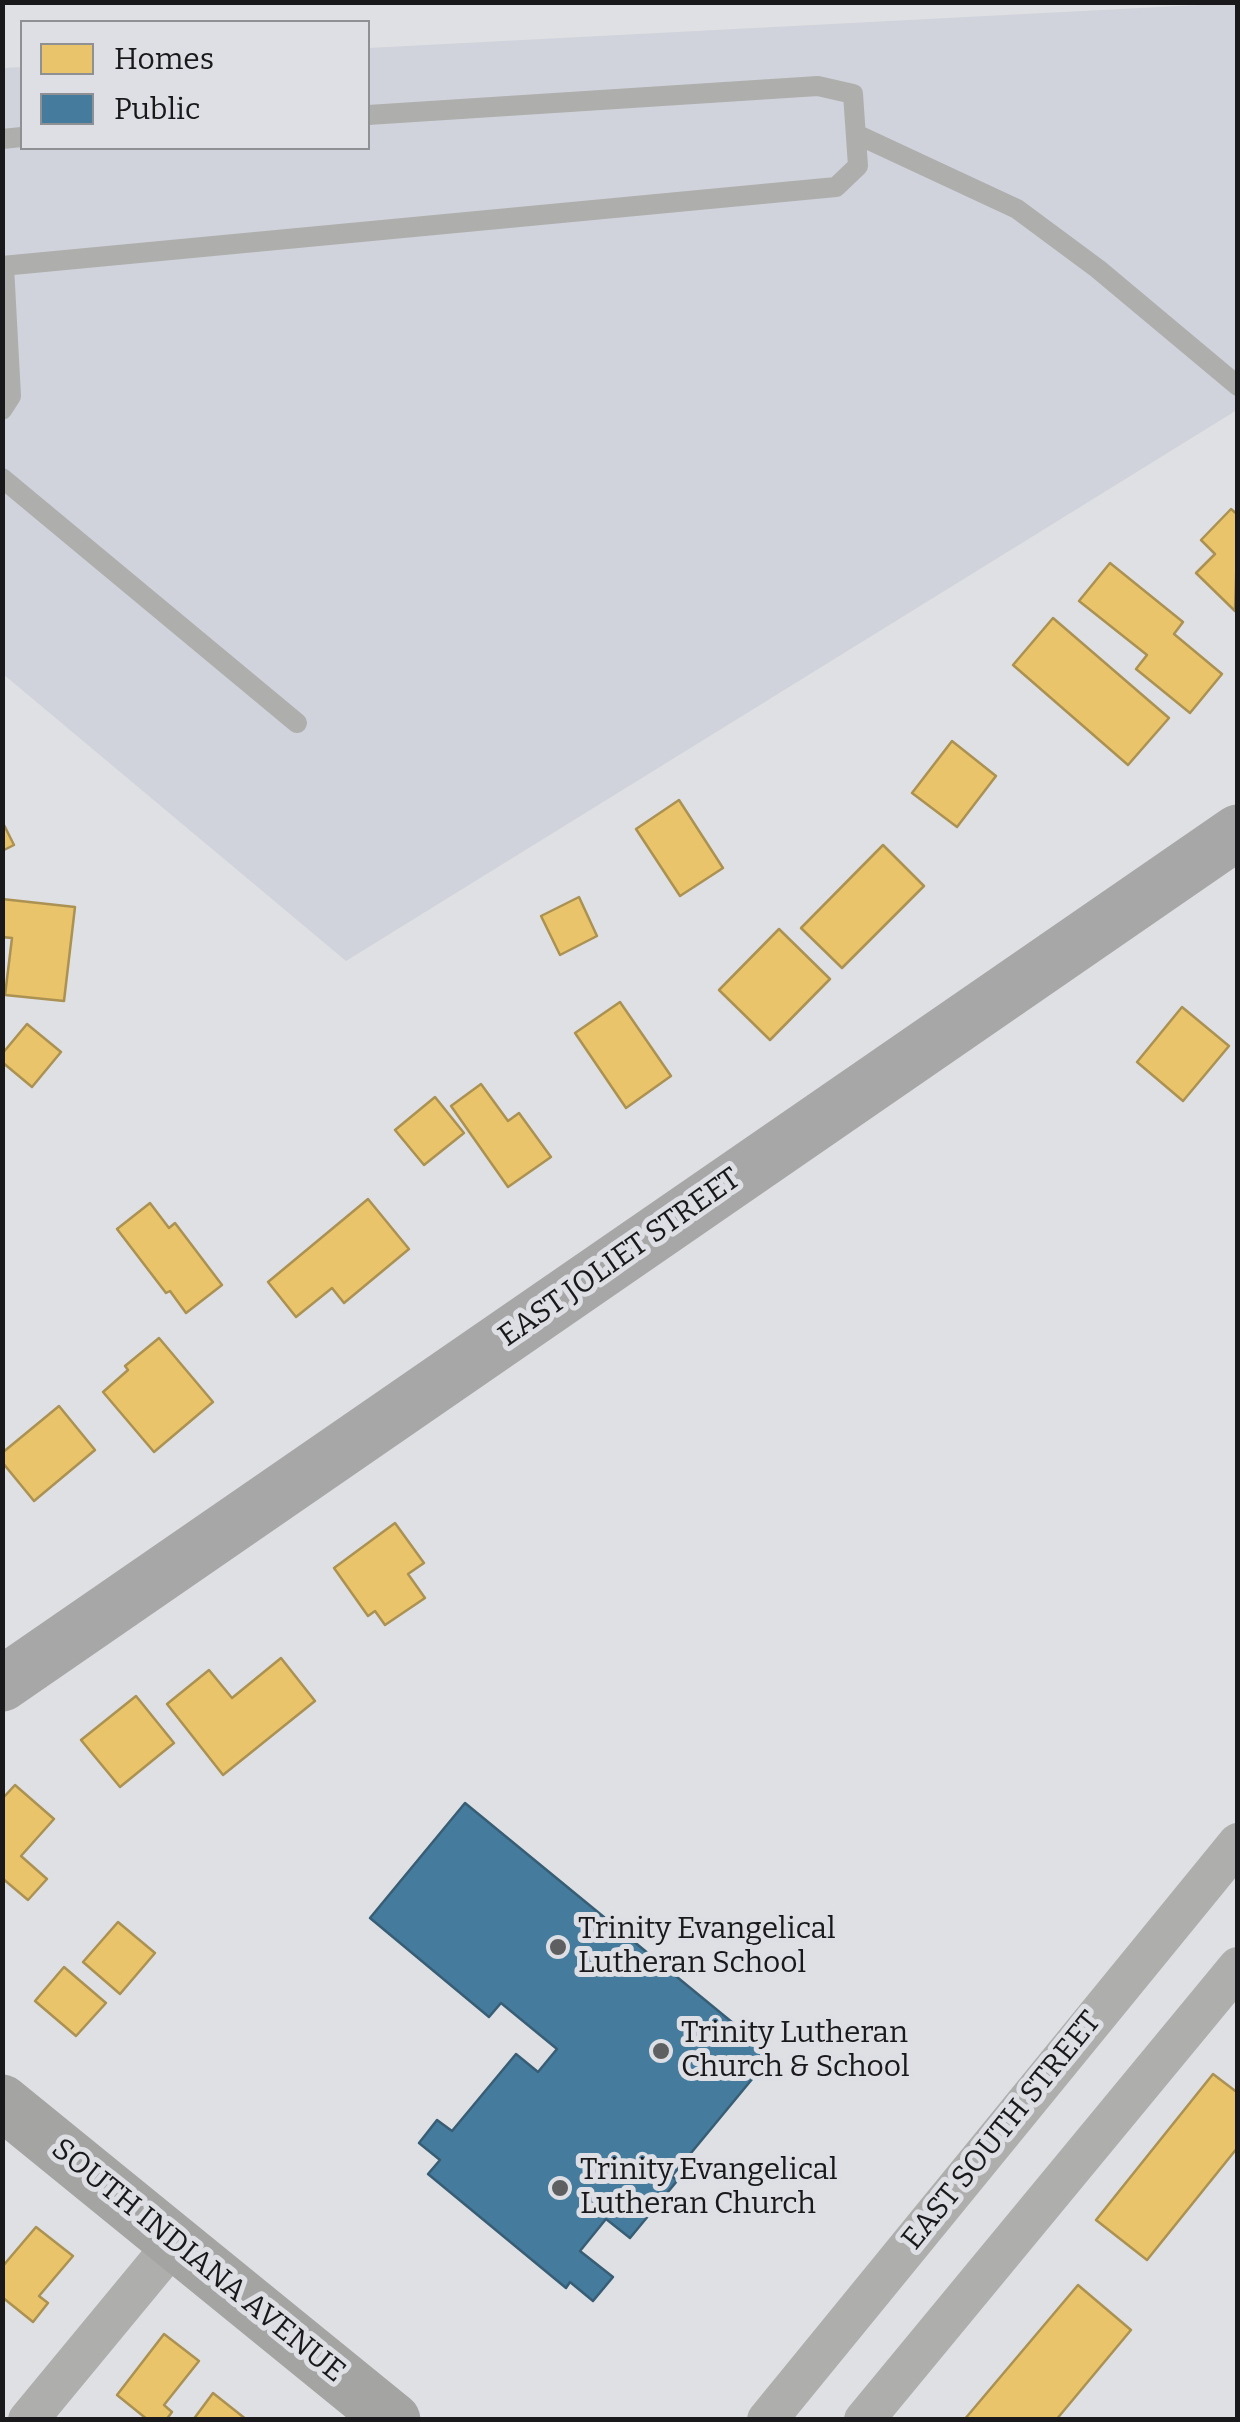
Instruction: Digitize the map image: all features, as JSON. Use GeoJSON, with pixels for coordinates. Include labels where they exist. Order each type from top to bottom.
{"type":"FeatureCollection","features":[{"type":"Feature","properties":{"kind":"main road","name":"EAST JOLIET STREET"},"geometry":{"type":"LineString","coordinates":[[2,1684],[1238,832]]}},
{"type":"Feature","properties":{"kind":"main road","name":"SOUTH INDIANA AVENUE"},"geometry":{"type":"LineString","coordinates":[[2,2102],[394,2420]]}},
{"type":"Feature","properties":{"kind":"street","name":"EAST SOUTH STREET"},"geometry":{"type":"LineString","coordinates":[[767,2420],[1231,1866]]}},
{"type":"Feature","properties":{"kind":"street"},"geometry":{"type":"LineString","coordinates":[[864,2420],[1238,1966]]}},
{"type":"Feature","properties":{"kind":"street"},"geometry":{"type":"LineString","coordinates":[[28,2420],[175,2242]]}},
{"type":"Feature","properties":{"kind":"lane"},"geometry":{"type":"LineString","coordinates":[[2,410],[11,396],[3,266],[836,187],[858,166],[853,94],[818,86],[370,115]]}},
{"type":"Feature","properties":{"kind":"lane"},"geometry":{"type":"LineString","coordinates":[[856,134],[1017,209],[1098,268],[1238,386]]}},
{"type":"Feature","properties":{"kind":"lane"},"geometry":{"type":"LineString","coordinates":[[2,478],[297,723]]}},
{"type":"Feature","properties":{"kind":"shaded area"},"geometry":{"type":"Polygon","coordinates":[[[1237,3],[1237,410],[346,961],[3,674],[3,68],[20,67],[20,150],[370,150],[370,48],[1237,3]]]}},
{"type":"Feature","properties":{"kind":"building: Homes"},"geometry":{"type":"Polygon","coordinates":[[[1231,509],[1238,515],[1235,611],[1196,573],[1215,554],[1201,540],[1231,509]]]}},
{"type":"Feature","properties":{"kind":"building: Homes"},"geometry":{"type":"Polygon","coordinates":[[[1110,563],[1183,622],[1174,634],[1222,674],[1190,713],[1136,669],[1147,655],[1079,601],[1110,563]]]}},
{"type":"Feature","properties":{"kind":"building: Homes"},"geometry":{"type":"Polygon","coordinates":[[[1053,618],[1169,718],[1128,765],[1013,665],[1053,618]]]}},
{"type":"Feature","properties":{"kind":"building: Homes"},"geometry":{"type":"Polygon","coordinates":[[[952,741],[996,776],[957,827],[912,793],[952,741]]]}},
{"type":"Feature","properties":{"kind":"building: Homes"},"geometry":{"type":"Polygon","coordinates":[[[679,800],[723,868],[680,896],[636,829],[679,800]]]}},
{"type":"Feature","properties":{"kind":"building: Homes"},"geometry":{"type":"Polygon","coordinates":[[[2,821],[14,845],[2,851],[2,821]]]}},
{"type":"Feature","properties":{"kind":"building: Homes"},"geometry":{"type":"Polygon","coordinates":[[[883,845],[924,886],[842,968],[801,928],[883,845]]]}},
{"type":"Feature","properties":{"kind":"building: Homes"},"geometry":{"type":"Polygon","coordinates":[[[579,897],[597,936],[560,955],[541,916],[579,897]]]}},
{"type":"Feature","properties":{"kind":"building: Homes"},"geometry":{"type":"Polygon","coordinates":[[[2,899],[75,907],[64,1001],[5,995],[12,938],[2,937],[2,899]]]}},
{"type":"Feature","properties":{"kind":"building: Homes"},"geometry":{"type":"Polygon","coordinates":[[[779,929],[830,979],[770,1040],[719,990],[779,929]]]}},
{"type":"Feature","properties":{"kind":"building: Homes"},"geometry":{"type":"Polygon","coordinates":[[[620,1002],[671,1076],[626,1108],[575,1033],[620,1002]]]}},
{"type":"Feature","properties":{"kind":"building: Homes"},"geometry":{"type":"Polygon","coordinates":[[[1182,1007],[1229,1046],[1183,1101],[1137,1062],[1182,1007]]]}},
{"type":"Feature","properties":{"kind":"building: Homes"},"geometry":{"type":"Polygon","coordinates":[[[27,1024],[61,1052],[32,1087],[2,1062],[2,1054],[27,1024]]]}},
{"type":"Feature","properties":{"kind":"building: Homes"},"geometry":{"type":"Polygon","coordinates":[[[481,1084],[508,1121],[519,1113],[551,1157],[508,1187],[451,1106],[481,1084]]]}},
{"type":"Feature","properties":{"kind":"building: Homes"},"geometry":{"type":"Polygon","coordinates":[[[435,1097],[464,1133],[424,1165],[395,1130],[435,1097]]]}},
{"type":"Feature","properties":{"kind":"building: Homes"},"geometry":{"type":"Polygon","coordinates":[[[368,1199],[409,1249],[344,1303],[332,1288],[296,1317],[268,1282],[368,1199]]]}},
{"type":"Feature","properties":{"kind":"building: Homes"},"geometry":{"type":"Polygon","coordinates":[[[150,1203],[169,1228],[175,1223],[222,1285],[186,1313],[117,1229],[150,1203]]]}},
{"type":"Feature","properties":{"kind":"building: Homes"},"geometry":{"type":"Polygon","coordinates":[[[159,1338],[213,1402],[154,1452],[103,1392],[128,1370],[125,1366],[159,1338]]]}},
{"type":"Feature","properties":{"kind":"building: Homes"},"geometry":{"type":"Polygon","coordinates":[[[59,1406],[95,1450],[34,1501],[2,1462],[2,1453],[59,1406]]]}},
{"type":"Feature","properties":{"kind":"building: Homes"},"geometry":{"type":"Polygon","coordinates":[[[395,1523],[424,1563],[408,1574],[425,1598],[385,1625],[375,1611],[368,1616],[334,1568],[395,1523]]]}},
{"type":"Feature","properties":{"kind":"building: Homes"},"geometry":{"type":"Polygon","coordinates":[[[281,1658],[315,1701],[223,1775],[167,1704],[209,1670],[232,1698],[281,1658]]]}},
{"type":"Feature","properties":{"kind":"building: Homes"},"geometry":{"type":"Polygon","coordinates":[[[136,1696],[174,1743],[120,1787],[81,1740],[136,1696]]]}},
{"type":"Feature","properties":{"kind":"building: Homes"},"geometry":{"type":"Polygon","coordinates":[[[15,1785],[54,1819],[21,1856],[47,1879],[28,1900],[2,1878],[2,1799],[15,1785]]]}},
{"type":"Feature","properties":{"kind":"building: Homes"},"geometry":{"type":"Polygon","coordinates":[[[118,1922],[155,1953],[120,1994],[83,1962],[118,1922]]]}},
{"type":"Feature","properties":{"kind":"building: Homes"},"geometry":{"type":"Polygon","coordinates":[[[64,1967],[106,2003],[76,2036],[35,2001],[64,1967]]]}},
{"type":"Feature","properties":{"kind":"building: Homes"},"geometry":{"type":"Polygon","coordinates":[[[1213,2074],[1238,2093],[1238,2147],[1147,2260],[1096,2220],[1213,2074]]]}},
{"type":"Feature","properties":{"kind":"building: Homes"},"geometry":{"type":"Polygon","coordinates":[[[36,2227],[73,2256],[39,2296],[48,2303],[33,2322],[2,2297],[2,2267],[36,2227]]]}},
{"type":"Feature","properties":{"kind":"building: Homes"},"geometry":{"type":"Polygon","coordinates":[[[1078,2285],[1131,2330],[1056,2420],[964,2420],[1078,2285]]]}},
{"type":"Feature","properties":{"kind":"building: Homes"},"geometry":{"type":"Polygon","coordinates":[[[164,2334],[199,2361],[164,2405],[172,2412],[166,2420],[148,2420],[117,2395],[164,2334]]]}},
{"type":"Feature","properties":{"kind":"building: Homes"},"geometry":{"type":"Polygon","coordinates":[[[213,2393],[247,2420],[193,2420],[213,2393]]]}},
{"type":"Feature","properties":{"kind":"building: Public","name":"Trinity Lutheran Church & School"},"geometry":{"type":"Polygon","coordinates":[[[465,1803],[772,2055],[672,2176],[677,2181],[630,2238],[606,2219],[580,2251],[613,2277],[593,2301],[570,2282],[566,2288],[428,2174],[440,2160],[419,2143],[437,2120],[452,2131],[516,2054],[538,2072],[557,2049],[501,2003],[489,2017],[370,1918],[465,1803]]]}},
{"type":"Feature","properties":{"kind":"place","name":"Trinity Evangelical Lutheran School"},"geometry":{"type":"Point","coordinates":[558,1947]}},
{"type":"Feature","properties":{"kind":"place","name":"Trinity Lutheran Church & School"},"geometry":{"type":"Point","coordinates":[661,2051]}},
{"type":"Feature","properties":{"kind":"place","name":"Trinity Evangelical Lutheran Church"},"geometry":{"type":"Point","coordinates":[560,2188]}}]}
